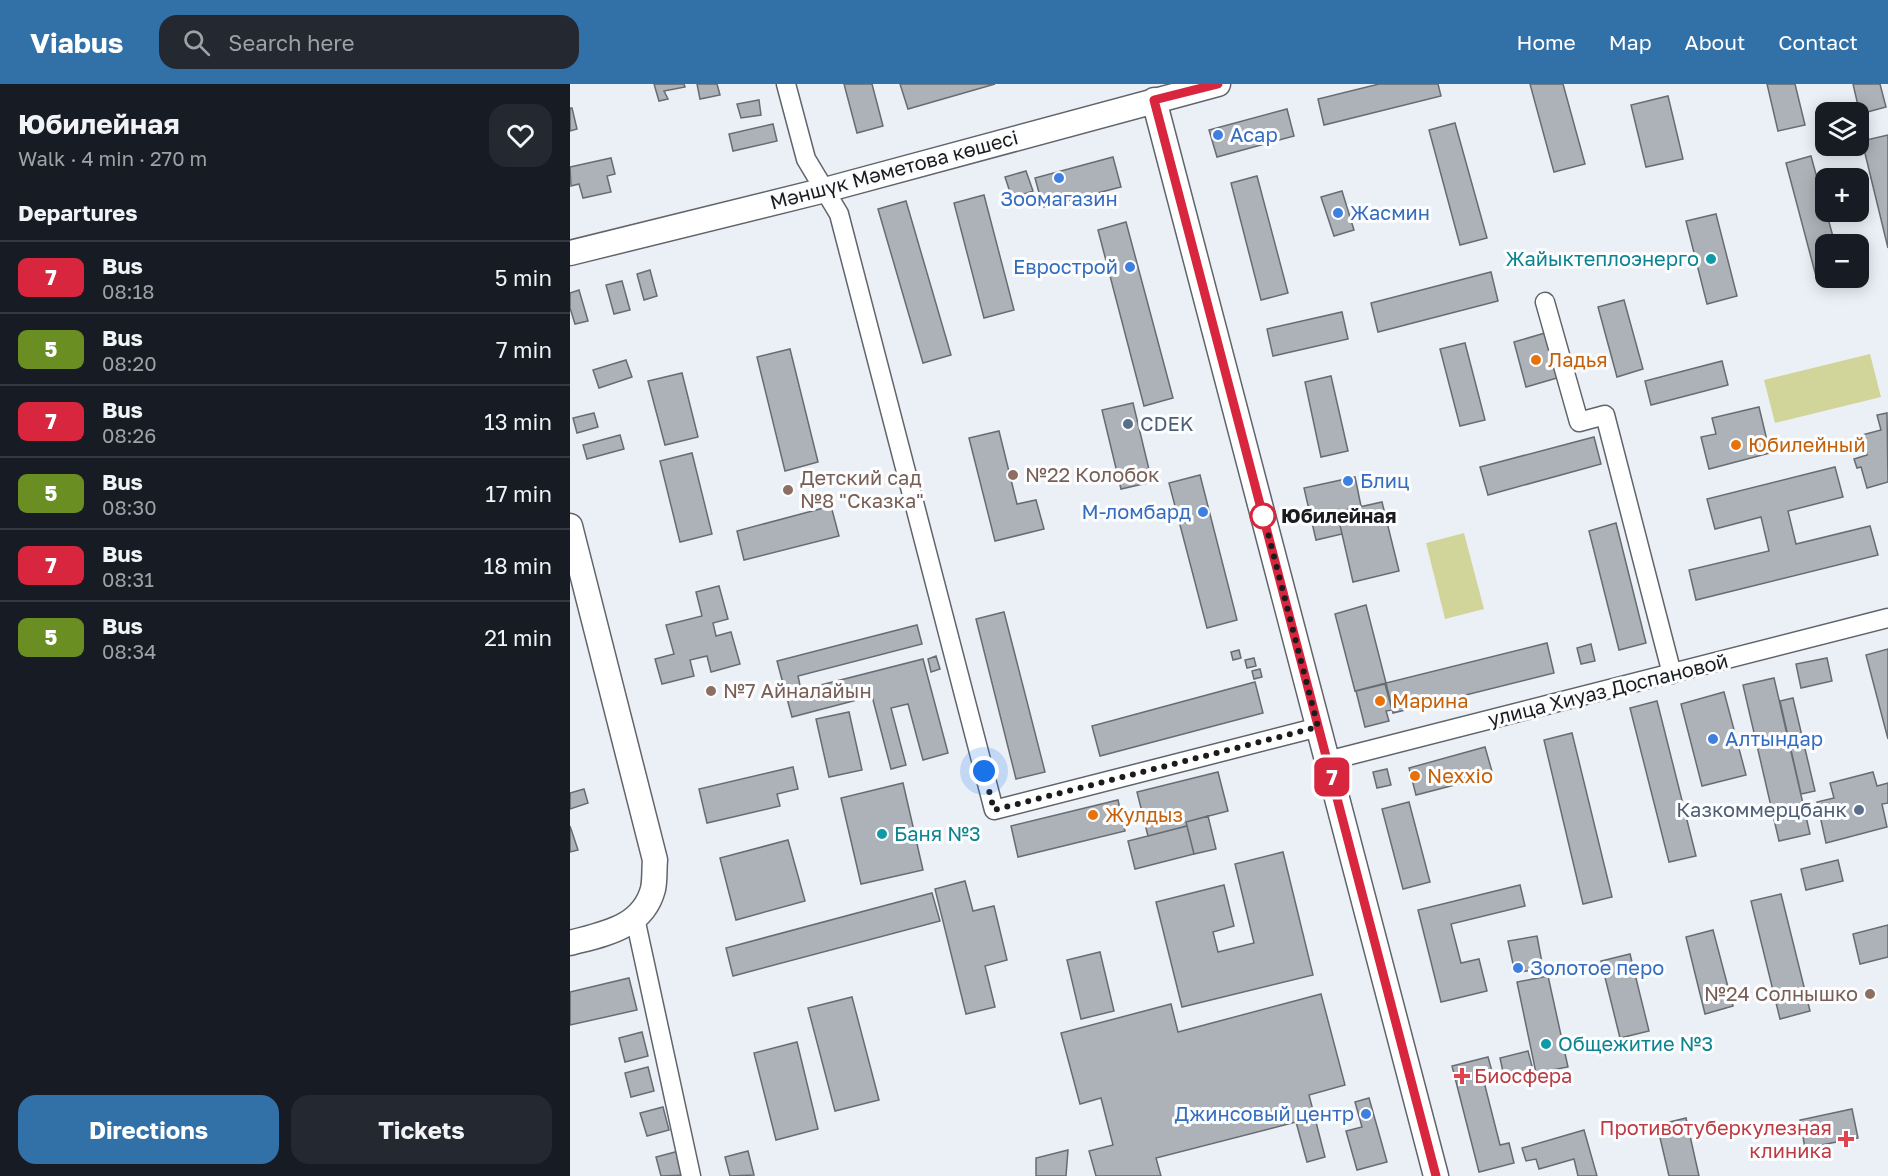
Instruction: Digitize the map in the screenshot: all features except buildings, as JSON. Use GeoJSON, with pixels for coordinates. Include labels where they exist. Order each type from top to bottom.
{"type":"FeatureCollection","features":[{"type":"Feature","properties":{"kind":"main road","name":"Мәншүк Мәметова көшесі"},"geometry":{"type":"LineString","coordinates":[[570,253],[825,190],[1218,84]]}},
{"type":"Feature","properties":{"kind":"main road"},"geometry":{"type":"LineString","coordinates":[[1154,100],[1436,1176]]}},
{"type":"Feature","properties":{"kind":"main road"},"geometry":{"type":"LineString","coordinates":[[570,526],[655,861],[652,889],[645,906],[570,927]]}},
{"type":"Feature","properties":{"kind":"main road"},"geometry":{"type":"LineString","coordinates":[[570,588],[641,864],[631,911],[621,928],[570,943]]}},
{"type":"Feature","properties":{"kind":"street"},"geometry":{"type":"LineString","coordinates":[[786,84],[806,159],[839,214],[994,810],[1318,727]]}},
{"type":"Feature","properties":{"kind":"street"},"geometry":{"type":"LineString","coordinates":[[1545,302],[1579,422],[1605,415],[1672,674]]}},
{"type":"Feature","properties":{"kind":"street","name":"улица Хиуаз Доспановой"},"geometry":{"type":"LineString","coordinates":[[1328,760],[1888,618]]}},
{"type":"Feature","properties":{"kind":"street"},"geometry":{"type":"LineString","coordinates":[[631,911],[692,1176]]}},
{"type":"Feature","properties":{"kind":"green space"},"geometry":{"type":"Polygon","coordinates":[[[1870,354],[1881,397],[1775,423],[1764,380],[1870,354]]]}},
{"type":"Feature","properties":{"kind":"green space"},"geometry":{"type":"Polygon","coordinates":[[[1464,533],[1484,609],[1445,619],[1426,543],[1464,533]]]}},
{"type":"Feature","properties":{"kind":"bus line","name":"7"},"geometry":{"type":"LineString","coordinates":[[1218,84],[1154,100],[1436,1176]]}},
{"type":"Feature","properties":{"kind":"place","name":"Асар"},"geometry":{"type":"Point","coordinates":[1218,135]}},
{"type":"Feature","properties":{"kind":"place","name":"Зоомагазин"},"geometry":{"type":"Point","coordinates":[1059,178]}},
{"type":"Feature","properties":{"kind":"place","name":"Жасмин"},"geometry":{"type":"Point","coordinates":[1338,213]}},
{"type":"Feature","properties":{"kind":"place","name":"Жайыктеплоэнерго"},"geometry":{"type":"Point","coordinates":[1711,259]}},
{"type":"Feature","properties":{"kind":"place","name":"Еврострой"},"geometry":{"type":"Point","coordinates":[1130,267]}},
{"type":"Feature","properties":{"kind":"place","name":"Ладья"},"geometry":{"type":"Point","coordinates":[1536,360]}},
{"type":"Feature","properties":{"kind":"place","name":"CDEK"},"geometry":{"type":"Point","coordinates":[1128,424]}},
{"type":"Feature","properties":{"kind":"place","name":"Юбилейный"},"geometry":{"type":"Point","coordinates":[1736,445]}},
{"type":"Feature","properties":{"kind":"place","name":"№22 Колобок"},"geometry":{"type":"Point","coordinates":[1013,475]}},
{"type":"Feature","properties":{"kind":"place","name":"Блиц"},"geometry":{"type":"Point","coordinates":[1348,481]}},
{"type":"Feature","properties":{"kind":"place","name":"Детский сад №8 \"Сказка\""},"geometry":{"type":"Point","coordinates":[788,490]}},
{"type":"Feature","properties":{"kind":"place","name":"М-ломбард"},"geometry":{"type":"Point","coordinates":[1203,512]}},
{"type":"Feature","properties":{"kind":"place","name":"Юбилейная"},"geometry":{"type":"Point","coordinates":[1263,516]}},
{"type":"Feature","properties":{"kind":"place","name":"№7 Айналайын"},"geometry":{"type":"Point","coordinates":[711,691]}},
{"type":"Feature","properties":{"kind":"place","name":"Марина"},"geometry":{"type":"Point","coordinates":[1380,701]}},
{"type":"Feature","properties":{"kind":"place","name":"Алтындар"},"geometry":{"type":"Point","coordinates":[1713,739]}},
{"type":"Feature","properties":{"kind":"place","name":"Nexxio"},"geometry":{"type":"Point","coordinates":[1415,776]}},
{"type":"Feature","properties":{"kind":"place","name":"Казкоммерцбанк"},"geometry":{"type":"Point","coordinates":[1859,810]}},
{"type":"Feature","properties":{"kind":"place","name":"Жулдыз"},"geometry":{"type":"Point","coordinates":[1093,815]}},
{"type":"Feature","properties":{"kind":"place","name":"Баня №3"},"geometry":{"type":"Point","coordinates":[882,834]}},
{"type":"Feature","properties":{"kind":"place","name":"Золотое перо"},"geometry":{"type":"Point","coordinates":[1518,968]}},
{"type":"Feature","properties":{"kind":"place","name":"№24 Солнышко"},"geometry":{"type":"Point","coordinates":[1870,994]}},
{"type":"Feature","properties":{"kind":"place","name":"Общежитие №3"},"geometry":{"type":"Point","coordinates":[1546,1044]}},
{"type":"Feature","properties":{"kind":"place","name":"Биосфера"},"geometry":{"type":"Point","coordinates":[1462,1076]}},
{"type":"Feature","properties":{"kind":"place","name":"Джинсовый центр"},"geometry":{"type":"Point","coordinates":[1366,1114]}},
{"type":"Feature","properties":{"kind":"place","name":"Противотуберкулезная клиника"},"geometry":{"type":"Point","coordinates":[1846,1139]}},
{"type":"Feature","properties":{"kind":"route"},"geometry":{"type":"LineString","coordinates":[[984,771],[994,810],[1318,727],[1262,510],[1263,516]]}}]}
